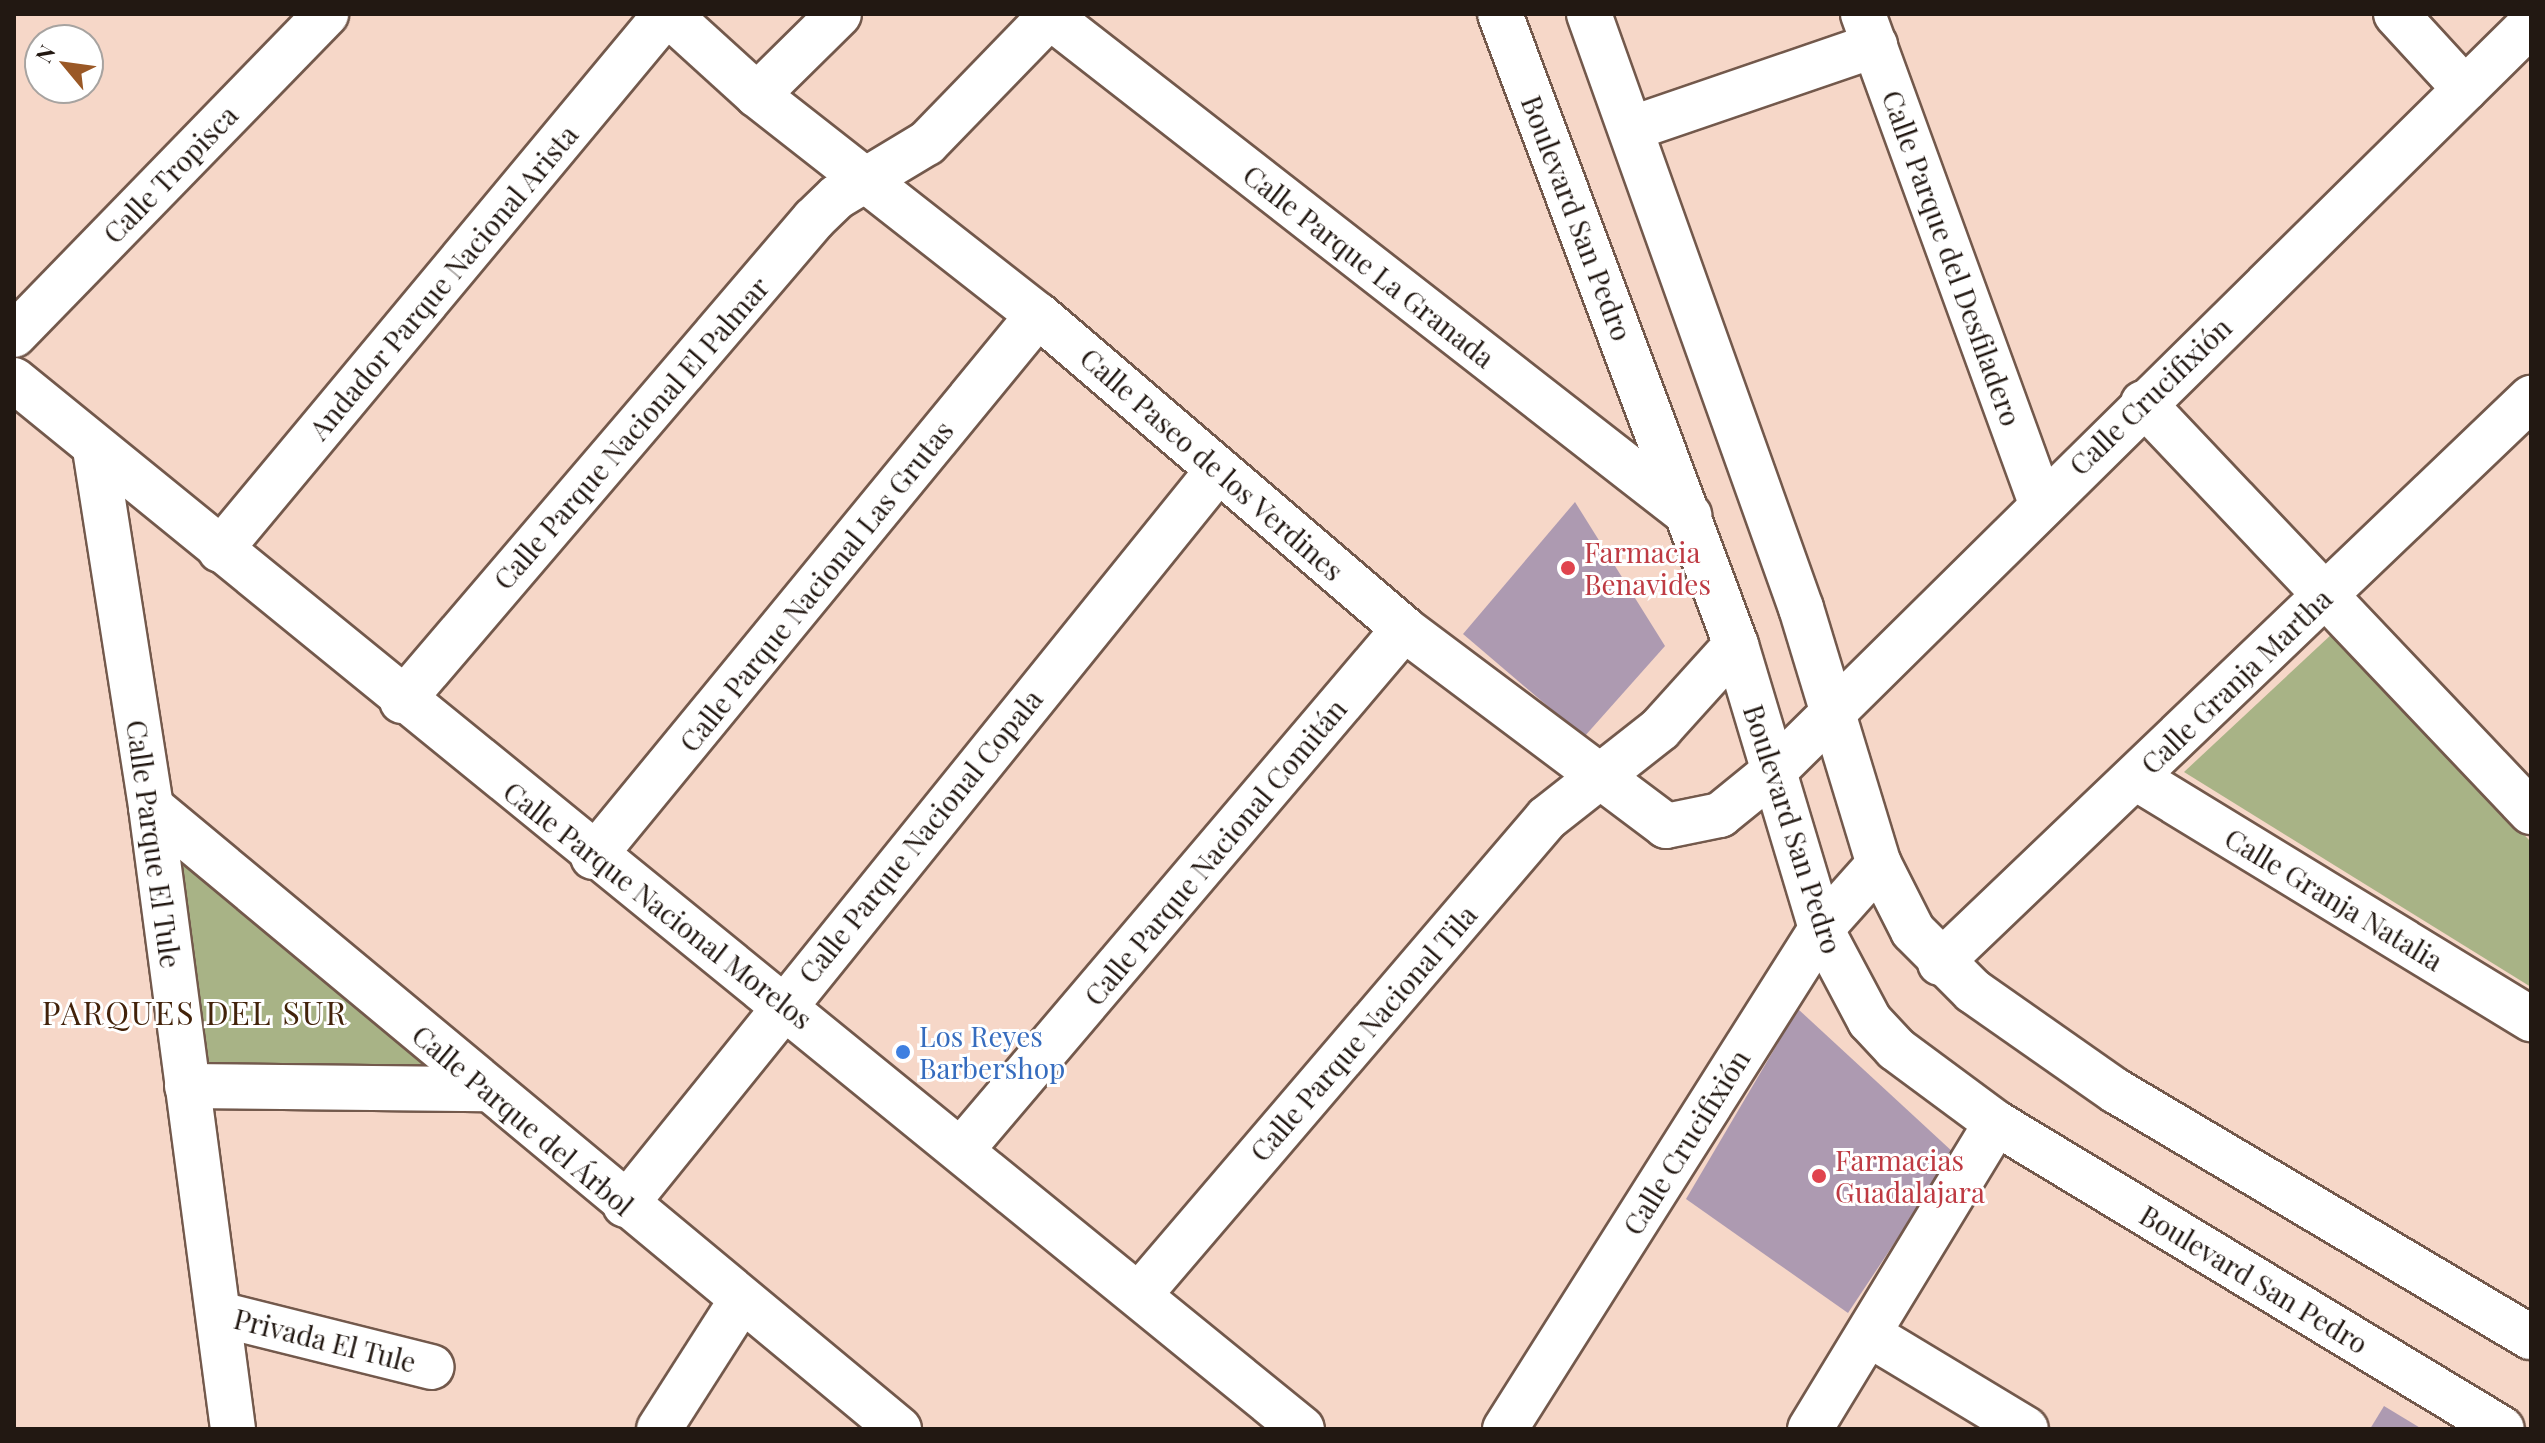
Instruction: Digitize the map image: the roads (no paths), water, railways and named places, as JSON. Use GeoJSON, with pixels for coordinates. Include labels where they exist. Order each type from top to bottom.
{"type":"FeatureCollection","features":[{"type":"Feature","properties":{"kind":"street","name":"Calle Tropisca"},"geometry":{"type":"LineString","coordinates":[[14,335],[326,14]]}},
{"type":"Feature","properties":{"kind":"street","name":"Calle Paseo de los Verdines"},"geometry":{"type":"LineString","coordinates":[[667,14],[757,95],[870,178],[1038,315],[1404,629],[1594,776],[1666,826],[1697,825],[1773,772]]}},
{"type":"Feature","properties":{"kind":"street","name":"Andador Parque Nacional Arista"},"geometry":{"type":"LineString","coordinates":[[220,550],[667,14]]}},
{"type":"Feature","properties":{"kind":"street"},"geometry":{"type":"LineString","coordinates":[[757,95],[839,14]]}},
{"type":"Feature","properties":{"kind":"street","name":"Boulevard San Pedro"},"geometry":{"type":"LineString","coordinates":[[1500,14],[1736,645],[1821,929],[1843,977],[1896,1049],[1996,1123],[2502,1429]]}},
{"type":"Feature","properties":{"kind":"street"},"geometry":{"type":"LineString","coordinates":[[1589,14],[1633,128],[1801,608],[1834,708],[1879,864],[1913,931],[1940,963],[2116,1091],[2531,1337]]}},
{"type":"Feature","properties":{"kind":"street"},"geometry":{"type":"LineString","coordinates":[[2396,14],[2465,89]]}},
{"type":"Feature","properties":{"kind":"street","name":"Calle Parque La Granada"},"geometry":{"type":"LineString","coordinates":[[1050,15],[1689,515]]}},
{"type":"Feature","properties":{"kind":"street","name":"Calle Parque Nacional El Palmar"},"geometry":{"type":"LineString","coordinates":[[402,701],[814,219],[870,178],[927,143],[1050,15]]}},
{"type":"Feature","properties":{"kind":"street","name":"Calle Crucifixión"},"geometry":{"type":"LineString","coordinates":[[1773,772],[2041,503],[2531,24]]}},
{"type":"Feature","properties":{"kind":"street"},"geometry":{"type":"LineString","coordinates":[[1633,128],[1869,29]]}},
{"type":"Feature","properties":{"kind":"street","name":"Calle Parque del Desfiladero"},"geometry":{"type":"LineString","coordinates":[[1869,29],[2041,503]]}},
{"type":"Feature","properties":{"kind":"street","name":"Calle Parque Nacional Las Grutas"},"geometry":{"type":"LineString","coordinates":[[593,857],[1038,315]]}},
{"type":"Feature","properties":{"kind":"street","name":"Calle Parque Nacional Morelos"},"geometry":{"type":"LineString","coordinates":[[14,380],[593,857],[784,1004],[963,1148],[1302,1429]]}},
{"type":"Feature","properties":{"kind":"street"},"geometry":{"type":"LineString","coordinates":[[2143,403],[2531,812]]}},
{"type":"Feature","properties":{"kind":"street","name":"Calle Granja Martha"},"geometry":{"type":"LineString","coordinates":[[1940,963],[2136,778],[2324,593],[2523,420]]}},
{"type":"Feature","properties":{"kind":"street","name":"Calle Parque El Tule"},"geometry":{"type":"LineString","coordinates":[[95,449],[151,807],[233,1429]]}},
{"type":"Feature","properties":{"kind":"street","name":"Calle Parque Nacional Copala"},"geometry":{"type":"LineString","coordinates":[[625,1205],[784,1004],[1218,470]]}},
{"type":"Feature","properties":{"kind":"street","name":"Calle Parque Nacional Comitán"},"geometry":{"type":"LineString","coordinates":[[963,1148],[1404,629]]}},
{"type":"Feature","properties":{"kind":"street","name":"Calle Parque Nacional Tila"},"geometry":{"type":"LineString","coordinates":[[1139,1295],[1547,818],[1594,776],[1660,729],[1736,645]]}},
{"type":"Feature","properties":{"kind":"street","name":"Calle Granja Natalia"},"geometry":{"type":"LineString","coordinates":[[2136,778],[2531,1019]]}},
{"type":"Feature","properties":{"kind":"street","name":"Calle Parque del Árbol"},"geometry":{"type":"LineString","coordinates":[[151,807],[625,1205],[899,1429]]}},
{"type":"Feature","properties":{"kind":"street","name":"Calle Crucifixión"},"geometry":{"type":"LineString","coordinates":[[1505,1429],[1821,929],[1879,864]]}},
{"type":"Feature","properties":{"kind":"street"},"geometry":{"type":"LineString","coordinates":[[187,1086],[486,1089]]}},
{"type":"Feature","properties":{"kind":"street"},"geometry":{"type":"LineString","coordinates":[[1810,1429],[1870,1335],[1996,1123]]}},
{"type":"Feature","properties":{"kind":"street"},"geometry":{"type":"LineString","coordinates":[[659,1429],[741,1301]]}},
{"type":"Feature","properties":{"kind":"street","name":"Privada El Tule"},"geometry":{"type":"LineString","coordinates":[[219,1314],[432,1367]]}},
{"type":"Feature","properties":{"kind":"street"},"geometry":{"type":"LineString","coordinates":[[1870,1335],[2026,1429]]}},
{"type":"Feature","properties":{"kind":"place","name":"Farmacia Benavides"},"geometry":{"type":"Point","coordinates":[1568,568]}},
{"type":"Feature","properties":{"kind":"place","name":"Los Reyes Barbershop"},"geometry":{"type":"Point","coordinates":[903,1052]}},
{"type":"Feature","properties":{"kind":"place","name":"Farmacias Guadalajara"},"geometry":{"type":"Point","coordinates":[1819,1176]}},
{"type":"Feature","properties":{"kind":"district","name":"PARQUES DEL SUR"},"geometry":{"type":"Point","coordinates":[195,1012]}}]}
